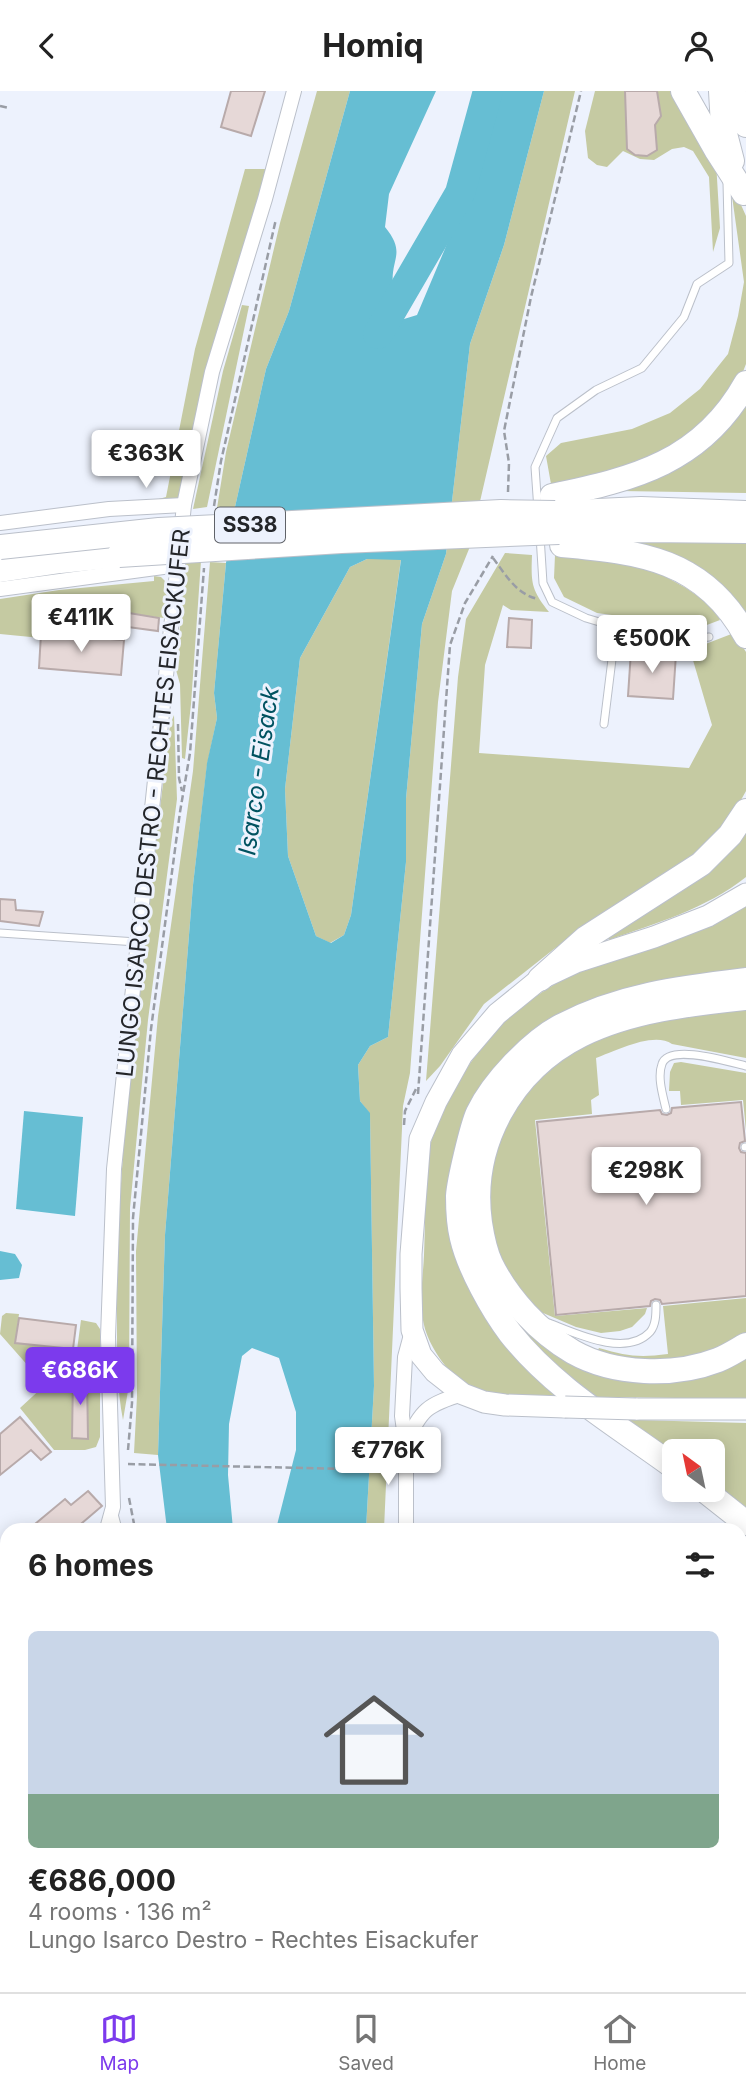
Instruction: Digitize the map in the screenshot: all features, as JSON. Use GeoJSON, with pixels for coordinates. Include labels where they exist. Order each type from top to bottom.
{"type":"FeatureCollection","features":[{"type":"Feature","properties":{"kind":"highway"},"geometry":{"type":"LineString","coordinates":[[683,91],[745,195]]}},
{"type":"Feature","properties":{"kind":"highway"},"geometry":{"type":"LineString","coordinates":[[721,91],[723,126],[745,195]]}},
{"type":"Feature","properties":{"kind":"highway"},"geometry":{"type":"LineString","coordinates":[[733,91],[746,125]]}},
{"type":"Feature","properties":{"kind":"highway"},"geometry":{"type":"LineString","coordinates":[[557,522],[610,484],[651,470],[672,459],[717,424],[746,383]]}},
{"type":"Feature","properties":{"kind":"highway"},"geometry":{"type":"LineString","coordinates":[[503,522],[557,522],[641,509],[746,513]]}},
{"type":"Feature","properties":{"kind":"highway"},"geometry":{"type":"LineString","coordinates":[[503,522],[557,522],[644,530],[746,531]]}},
{"type":"Feature","properties":{"kind":"highway","name":"SS38"},"geometry":{"type":"LineString","coordinates":[[0,547],[159,530],[503,522]]}},
{"type":"Feature","properties":{"kind":"highway","name":"SS38"},"geometry":{"type":"LineString","coordinates":[[0,570],[119,555],[341,541],[503,522]]}},
{"type":"Feature","properties":{"kind":"highway"},"geometry":{"type":"LineString","coordinates":[[557,522],[619,550],[679,568],[701,582],[726,605],[746,636]]}},
{"type":"Feature","properties":{"kind":"highway"},"geometry":{"type":"LineString","coordinates":[[540,979],[586,938],[701,864],[730,835],[746,811]]}},
{"type":"Feature","properties":{"kind":"highway"},"geometry":{"type":"LineString","coordinates":[[662,1458],[558,1384],[510,1333],[481,1287],[462,1239],[458,1196],[477,1115],[500,1078],[558,1027],[596,1009],[638,996],[746,980]]}},
{"type":"Feature","properties":{"kind":"highway"},"geometry":{"type":"LineString","coordinates":[[746,998],[660,1009],[621,1019],[580,1036],[550,1055],[524,1078],[505,1104],[483,1153],[478,1182],[478,1210],[490,1263],[526,1314],[545,1333],[575,1353],[606,1364],[664,1371],[718,1360],[746,1345]]}},
{"type":"Feature","properties":{"kind":"highway"},"geometry":{"type":"LineString","coordinates":[[719,1502],[745,1523]]}},
{"type":"Feature","properties":{"kind":"main road"},"geometry":{"type":"LineString","coordinates":[[745,896],[708,916],[576,963],[540,979],[497,1014],[462,1055],[436,1102],[420,1139],[411,1254],[412,1330],[421,1355],[435,1371],[463,1394],[485,1402],[505,1405],[746,1409]]}},
{"type":"Feature","properties":{"kind":"street","name":"LUNGO ISARCO DESTRO - RECHTES EISACKUFER"},"geometry":{"type":"LineString","coordinates":[[109,1523],[113,1507],[108,1337],[114,1169],[184,505],[212,372],[265,198],[294,91]]}},
{"type":"Feature","properties":{"kind":"street"},"geometry":{"type":"LineString","coordinates":[[0,523],[109,509],[184,505]]}},
{"type":"Feature","properties":{"kind":"street"},"geometry":{"type":"LineString","coordinates":[[0,589],[178,565]]}},
{"type":"Feature","properties":{"kind":"street"},"geometry":{"type":"LineString","coordinates":[[406,1523],[406,1445],[402,1416],[405,1357],[412,1330]]}},
{"type":"Feature","properties":{"kind":"street"},"geometry":{"type":"LineString","coordinates":[[406,1445],[415,1421],[427,1409],[443,1400],[463,1394]]}},
{"type":"Feature","properties":{"kind":"lane"},"geometry":{"type":"LineString","coordinates":[[709,637],[674,641],[586,618],[552,602],[543,583],[535,467],[557,418],[596,390],[642,368],[684,317],[697,284],[729,263],[727,168]]}},
{"type":"Feature","properties":{"kind":"lane"},"geometry":{"type":"LineString","coordinates":[[604,724],[616,627]]}},
{"type":"Feature","properties":{"kind":"lane"},"geometry":{"type":"LineString","coordinates":[[0,933],[137,942]]}},
{"type":"Feature","properties":{"kind":"lane"},"geometry":{"type":"LineString","coordinates":[[666,1109],[661,1080],[662,1064],[667,1057],[679,1053],[746,1066]]}},
{"type":"Feature","properties":{"kind":"lane"},"geometry":{"type":"LineString","coordinates":[[526,1314],[595,1340],[617,1344],[638,1341],[651,1331],[656,1305]]}},
{"type":"Feature","properties":{"kind":"lane"},"geometry":{"type":"LineString","coordinates":[[113,1507],[117,1523]]}},
{"type":"Feature","properties":{"kind":"path"},"geometry":{"type":"LineString","coordinates":[[418,1100],[450,645],[466,603],[493,557],[503,522],[509,463],[504,431],[531,297],[581,91]]}},
{"type":"Feature","properties":{"kind":"path"},"geometry":{"type":"LineString","coordinates":[[0,106],[9,108]]}},
{"type":"Feature","properties":{"kind":"path"},"geometry":{"type":"LineString","coordinates":[[213,513],[221,461],[276,220]]}},
{"type":"Feature","properties":{"kind":"path"},"geometry":{"type":"LineString","coordinates":[[493,557],[513,584],[526,596],[552,602]]}},
{"type":"Feature","properties":{"kind":"path"},"geometry":{"type":"LineString","coordinates":[[128,1451],[132,1403],[133,1217],[151,1029],[182,794],[190,753],[205,564]]}},
{"type":"Feature","properties":{"kind":"path"},"geometry":{"type":"LineString","coordinates":[[178,723],[182,794]]}},
{"type":"Feature","properties":{"kind":"path"},"geometry":{"type":"LineString","coordinates":[[128,1473],[128,1464],[390,1470]]}},
{"type":"Feature","properties":{"kind":"path"},"geometry":{"type":"LineString","coordinates":[[129,1492],[134,1523]]}},
{"type":"Feature","properties":{"kind":"green space"},"geometry":{"type":"Polygon","coordinates":[[[317,91],[350,91],[289,311],[266,369],[235,507],[217,508],[226,452],[280,223],[317,91]]]}},
{"type":"Feature","properties":{"kind":"green space"},"geometry":{"type":"Polygon","coordinates":[[[544,91],[575,91],[469,549],[452,591],[438,702],[410,1073],[403,1106],[384,1523],[366,1523],[374,1386],[370,1114],[360,1101],[358,1065],[370,1046],[388,1037],[406,862],[406,799],[422,624],[446,554],[470,344],[504,245],[544,91]]]}},
{"type":"Feature","properties":{"kind":"green space"},"geometry":{"type":"Polygon","coordinates":[[[595,91],[676,91],[716,162],[720,228],[713,252],[709,177],[693,151],[684,147],[672,149],[654,160],[640,159],[623,151],[607,167],[597,165],[588,158],[585,131],[595,91]]]}},
{"type":"Feature","properties":{"kind":"green space"},"geometry":{"type":"Polygon","coordinates":[[[245,169],[267,169],[206,369],[179,499],[155,500],[166,497],[195,349],[245,169]]]}},
{"type":"Feature","properties":{"kind":"green space"},"geometry":{"type":"Polygon","coordinates":[[[733,187],[746,216],[746,364],[740,379],[692,437],[626,469],[551,484],[546,456],[561,443],[632,429],[670,413],[700,389],[728,354],[744,282],[731,189],[733,187]]]}},
{"type":"Feature","properties":{"kind":"green space"},"geometry":{"type":"Polygon","coordinates":[[[242,305],[249,306],[207,507],[193,509],[223,371],[242,305]]]}},
{"type":"Feature","properties":{"kind":"green space"},"geometry":{"type":"Polygon","coordinates":[[[746,397],[746,493],[621,491],[746,397]]]}},
{"type":"Feature","properties":{"kind":"green space"},"geometry":{"type":"Polygon","coordinates":[[[636,539],[746,542],[746,624],[640,545],[636,539]]]}},
{"type":"Feature","properties":{"kind":"green space"},"geometry":{"type":"Polygon","coordinates":[[[505,553],[532,555],[533,585],[549,612],[511,610],[503,605],[485,665],[479,753],[689,768],[712,725],[690,650],[734,633],[746,652],[746,791],[732,816],[712,840],[679,866],[554,949],[484,1004],[440,1066],[426,1081],[458,677],[466,619],[505,553]]]}},
{"type":"Feature","properties":{"kind":"green space"},"geometry":{"type":"Polygon","coordinates":[[[555,555],[621,560],[648,567],[712,606],[720,620],[691,631],[672,629],[649,620],[597,613],[564,597],[554,578],[555,555]]]}},
{"type":"Feature","properties":{"kind":"green space"},"geometry":{"type":"Polygon","coordinates":[[[367,559],[401,559],[351,915],[344,935],[330,943],[316,936],[288,856],[285,789],[300,658],[350,567],[367,559]]]}},
{"type":"Feature","properties":{"kind":"green space"},"geometry":{"type":"Polygon","coordinates":[[[186,561],[201,561],[185,759],[182,758],[180,684],[176,670],[186,561]]]}},
{"type":"Feature","properties":{"kind":"green space"},"geometry":{"type":"Polygon","coordinates":[[[210,562],[226,563],[214,693],[217,718],[207,765],[193,885],[165,1235],[158,1455],[134,1453],[137,1396],[136,1251],[158,1016],[193,771],[210,562]]]}},
{"type":"Feature","properties":{"kind":"green space"},"geometry":{"type":"Polygon","coordinates":[[[154,576],[161,577],[168,584],[164,618],[123,613],[120,640],[0,634],[0,599],[154,581],[154,576]]]}},
{"type":"Feature","properties":{"kind":"green space"},"geometry":{"type":"Polygon","coordinates":[[[174,715],[177,799],[148,1020],[130,1208],[129,1385],[123,1420],[118,1372],[117,1303],[123,1154],[151,886],[170,725],[174,715]]]}},
{"type":"Feature","properties":{"kind":"green space"},"geometry":{"type":"Polygon","coordinates":[[[746,819],[746,877],[697,907],[609,940],[607,934],[746,819]]]}},
{"type":"Feature","properties":{"kind":"green space"},"geometry":{"type":"Polygon","coordinates":[[[746,905],[746,972],[536,1034],[460,1253],[569,1398],[507,1398],[470,1387],[455,1377],[437,1354],[425,1329],[422,1311],[426,1175],[432,1136],[447,1099],[499,1027],[544,991],[568,976],[746,905]]]}},
{"type":"Feature","properties":{"kind":"green space"},"geometry":{"type":"Polygon","coordinates":[[[746,1003],[746,1058],[664,1041],[634,1044],[596,1058],[599,1095],[591,1100],[592,1114],[535,1120],[555,1316],[647,1308],[645,1314],[632,1327],[601,1333],[576,1327],[529,1307],[498,1265],[482,1193],[493,1137],[541,1071],[606,1031],[746,1003]]]}},
{"type":"Feature","properties":{"kind":"green space"},"geometry":{"type":"Polygon","coordinates":[[[674,1063],[746,1073],[746,1131],[743,1100],[681,1105],[680,1091],[669,1091],[670,1072],[674,1063]]]}},
{"type":"Feature","properties":{"kind":"green space"},"geometry":{"type":"Polygon","coordinates":[[[481,1253],[599,1370],[746,1350],[746,1399],[606,1397],[638,1420],[746,1423],[746,1510],[725,1495],[725,1439],[662,1439],[662,1448],[585,1396],[522,1333],[481,1253]]]}},
{"type":"Feature","properties":{"kind":"green space"},"geometry":{"type":"Polygon","coordinates":[[[746,1298],[746,1333],[715,1351],[665,1364],[596,1353],[599,1348],[633,1355],[668,1354],[663,1306],[746,1298]]]}},
{"type":"Feature","properties":{"kind":"green space"},"geometry":{"type":"Polygon","coordinates":[[[6,1313],[19,1314],[15,1343],[77,1350],[81,1320],[96,1323],[100,1329],[100,1437],[96,1447],[85,1450],[54,1450],[20,1408],[45,1385],[0,1334],[2,1316],[6,1313]]]}},
{"type":"Feature","properties":{"kind":"water"},"geometry":{"type":"Polygon","coordinates":[[[350,91],[436,91],[389,194],[385,227],[395,244],[393,286],[404,319],[417,315],[466,199],[490,108],[501,91],[544,91],[504,245],[470,344],[446,554],[422,624],[406,799],[406,862],[388,1037],[370,1046],[358,1065],[360,1101],[370,1113],[374,1386],[366,1523],[278,1523],[296,1450],[296,1412],[279,1358],[252,1348],[242,1356],[229,1424],[228,1475],[232,1523],[166,1523],[158,1455],[165,1235],[193,885],[207,763],[217,718],[214,693],[226,563],[235,507],[266,369],[289,311],[350,91]],[[367,559],[350,567],[300,658],[285,789],[288,856],[316,936],[331,943],[344,935],[351,915],[401,560],[367,559]]]}},
{"type":"Feature","properties":{"kind":"water"},"geometry":{"type":"Polygon","coordinates":[[[24,1111],[83,1117],[75,1216],[16,1209],[24,1111]]]}},
{"type":"Feature","properties":{"kind":"water"},"geometry":{"type":"Polygon","coordinates":[[[0,1251],[15,1254],[22,1265],[19,1278],[0,1280],[0,1251]]]}},
{"type":"Feature","properties":{"kind":"building"},"geometry":{"type":"Polygon","coordinates":[[[231,91],[265,91],[251,136],[221,127],[231,91]]]}},
{"type":"Feature","properties":{"kind":"building"},"geometry":{"type":"Polygon","coordinates":[[[625,91],[657,91],[661,116],[655,125],[657,150],[647,156],[635,155],[627,149],[625,91]]]}},
{"type":"Feature","properties":{"kind":"building"},"geometry":{"type":"Polygon","coordinates":[[[123,612],[159,618],[158,631],[120,626],[123,612]]]}},
{"type":"Feature","properties":{"kind":"building"},"geometry":{"type":"Polygon","coordinates":[[[509,618],[532,620],[531,648],[507,647],[509,618]]]}},
{"type":"Feature","properties":{"kind":"building"},"geometry":{"type":"Polygon","coordinates":[[[41,634],[124,640],[121,675],[39,668],[41,634]]]}},
{"type":"Feature","properties":{"kind":"building"},"geometry":{"type":"Polygon","coordinates":[[[631,651],[676,654],[673,699],[628,696],[631,651]]]}},
{"type":"Feature","properties":{"kind":"building"},"geometry":{"type":"Polygon","coordinates":[[[0,899],[15,900],[16,910],[43,912],[39,926],[0,921],[0,899]]]}},
{"type":"Feature","properties":{"kind":"building"},"geometry":{"type":"Polygon","coordinates":[[[741,1102],[745,1141],[740,1143],[739,1148],[746,1153],[746,1296],[662,1304],[655,1299],[650,1306],[556,1315],[537,1122],[660,1110],[667,1115],[672,1108],[741,1102]]]}},
{"type":"Feature","properties":{"kind":"building"},"geometry":{"type":"Polygon","coordinates":[[[19,1318],[76,1325],[73,1349],[15,1343],[19,1318]]]}},
{"type":"Feature","properties":{"kind":"building"},"geometry":{"type":"Polygon","coordinates":[[[73,1375],[87,1375],[88,1439],[72,1438],[73,1375]]]}},
{"type":"Feature","properties":{"kind":"building"},"geometry":{"type":"Polygon","coordinates":[[[20,1417],[51,1452],[41,1460],[31,1450],[0,1475],[0,1434],[20,1417]]]}},
{"type":"Feature","properties":{"kind":"building"},"geometry":{"type":"Polygon","coordinates":[[[88,1491],[102,1506],[82,1523],[36,1523],[65,1499],[71,1505],[88,1491]]]}},
{"type":"Feature","properties":{"kind":"waterway","name":"Isarco - Eisack"},"geometry":{"type":"LineString","coordinates":[[378,334],[460,193],[488,91]]}}]}
